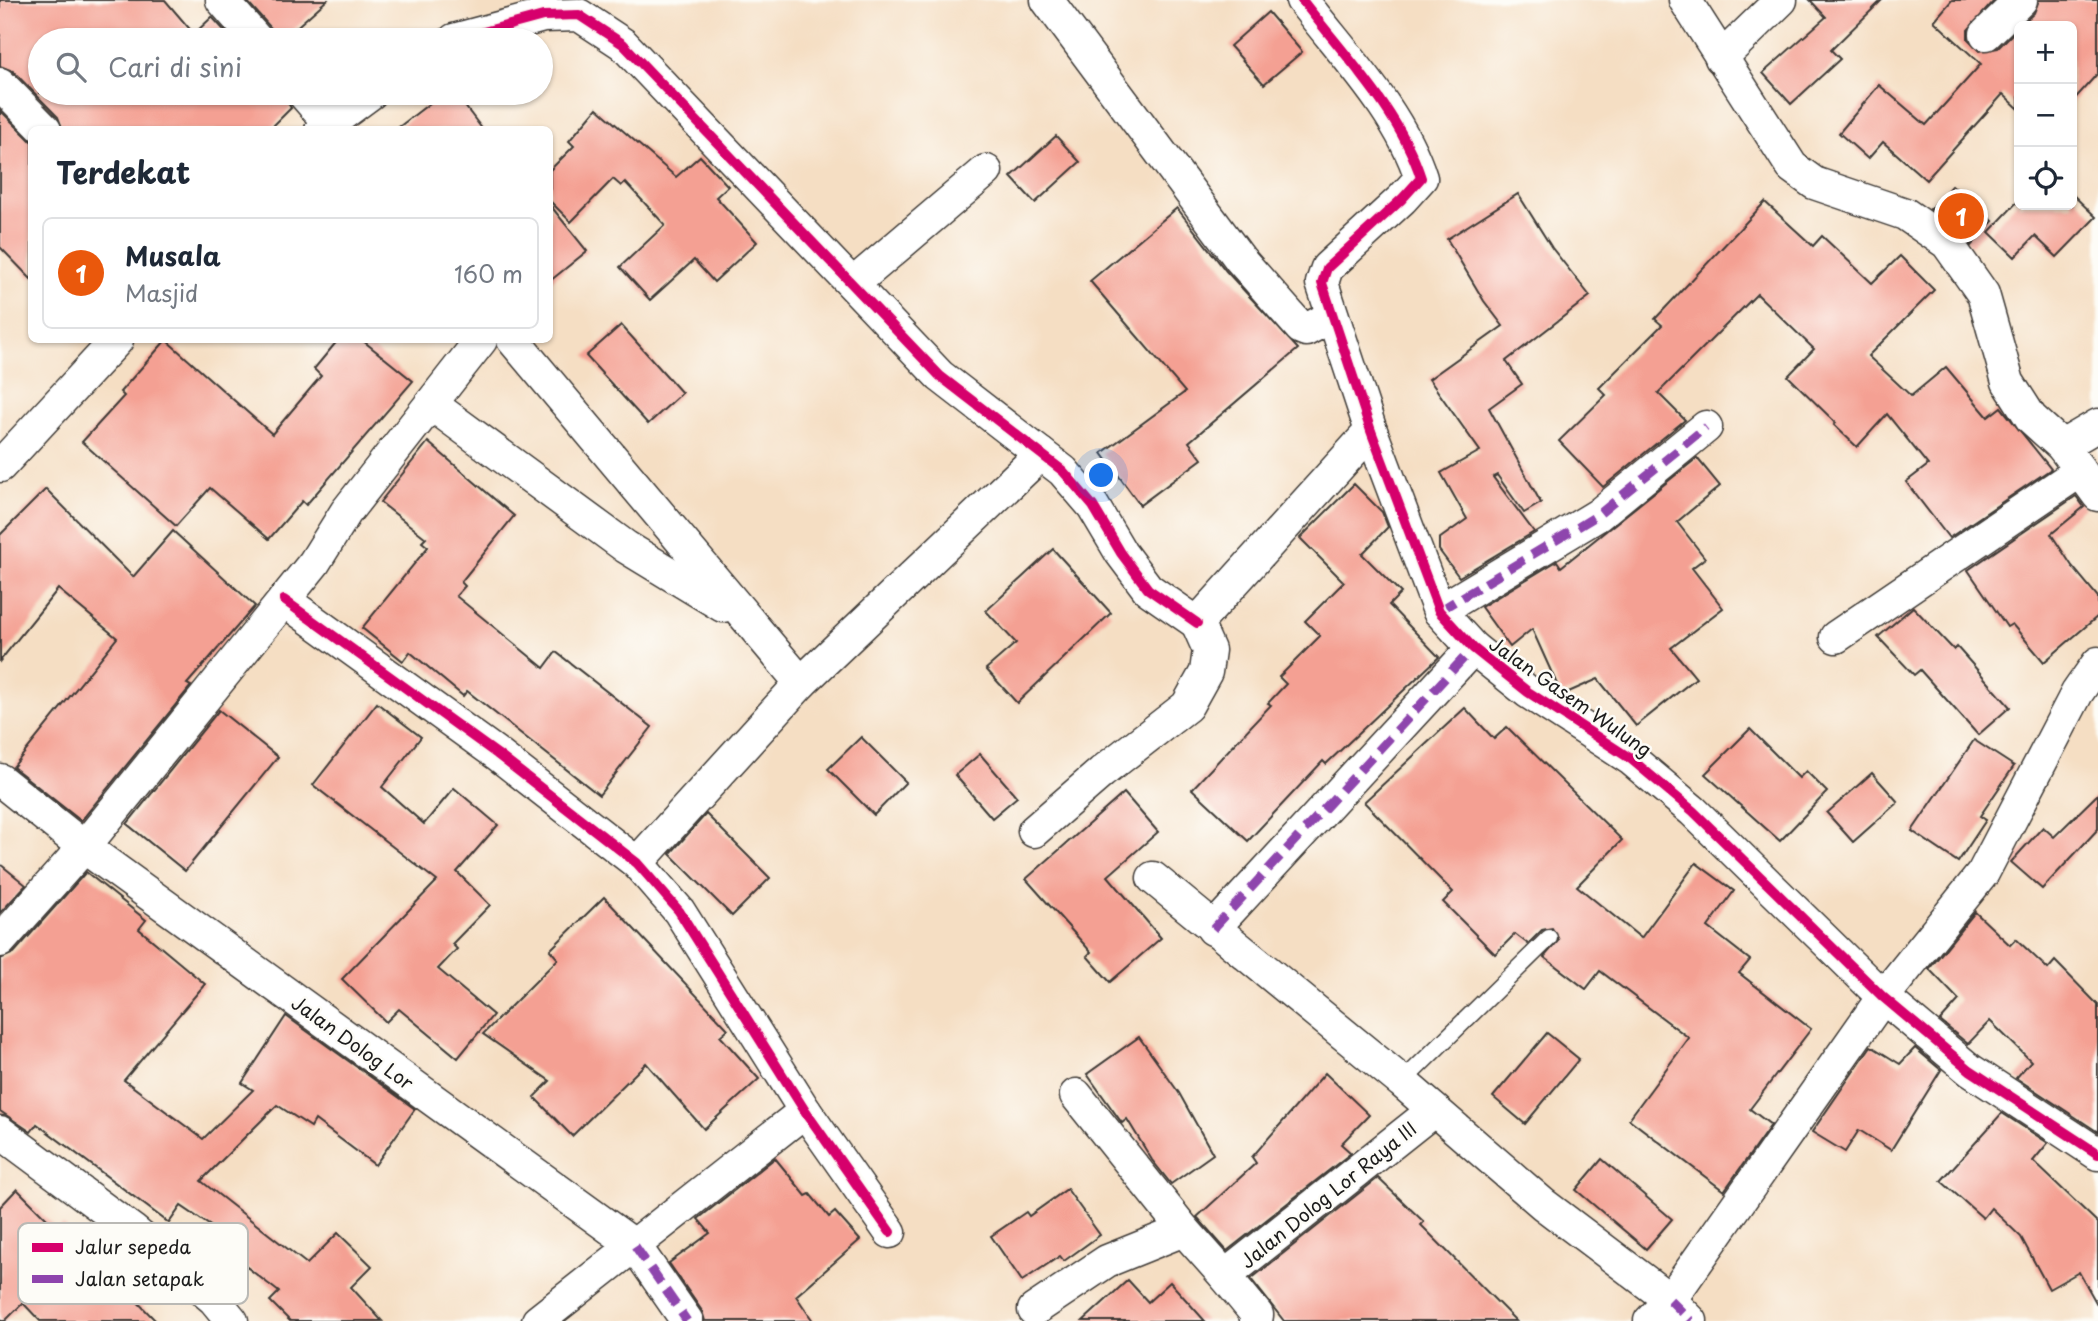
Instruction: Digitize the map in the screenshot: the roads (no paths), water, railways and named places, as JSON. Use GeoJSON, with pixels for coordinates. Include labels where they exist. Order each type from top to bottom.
{"type":"FeatureCollection","features":[{"type":"Feature","properties":{"kind":"street"},"geometry":{"type":"LineString","coordinates":[[222,0],[246,28]]}},
{"type":"Feature","properties":{"kind":"street"},"geometry":{"type":"LineString","coordinates":[[1047,0],[1240,259],[1301,328],[1306,330],[1332,316]]}},
{"type":"Feature","properties":{"kind":"street","name":"Jalan Gasem Wulung"},"geometry":{"type":"LineString","coordinates":[[1302,0],[1377,97],[1415,160],[1421,178],[1327,268],[1322,283],[1371,431],[1439,611],[1473,648],[1528,692],[1631,760],[1662,784],[1693,811],[1883,998],[1970,1070],[2098,1154]]}},
{"type":"Feature","properties":{"kind":"street"},"geometry":{"type":"LineString","coordinates":[[1685,0],[1792,167],[1814,183],[1905,214],[1947,243],[1983,294],[2008,382],[2031,418],[2080,471]]}},
{"type":"Feature","properties":{"kind":"street"},"geometry":{"type":"LineString","coordinates":[[1721,58],[1781,0]]}},
{"type":"Feature","properties":{"kind":"street"},"geometry":{"type":"LineString","coordinates":[[1986,34],[2021,0]]}},
{"type":"Feature","properties":{"kind":"street"},"geometry":{"type":"LineString","coordinates":[[498,28],[589,7],[940,376],[1063,471],[1093,506],[1121,553],[1148,589],[1197,623],[1209,650],[1206,672],[1187,706],[1034,831]]}},
{"type":"Feature","properties":{"kind":"street"},"geometry":{"type":"LineString","coordinates":[[0,85],[41,126]]}},
{"type":"Feature","properties":{"kind":"street"},"geometry":{"type":"LineString","coordinates":[[312,105],[327,126]]}},
{"type":"Feature","properties":{"kind":"street"},"geometry":{"type":"LineString","coordinates":[[329,126],[356,105]]}},
{"type":"Feature","properties":{"kind":"street"},"geometry":{"type":"LineString","coordinates":[[853,284],[986,171]]}},
{"type":"Feature","properties":{"kind":"street"},"geometry":{"type":"LineString","coordinates":[[0,466],[114,343]]}},
{"type":"Feature","properties":{"kind":"street"},"geometry":{"type":"LineString","coordinates":[[0,941],[84,847],[314,563],[346,512],[479,343]]}},
{"type":"Feature","properties":{"kind":"street"},"geometry":{"type":"LineString","coordinates":[[515,343],[801,683]]}},
{"type":"Feature","properties":{"kind":"street"},"geometry":{"type":"LineString","coordinates":[[431,404],[626,547],[744,618]]}},
{"type":"Feature","properties":{"kind":"street"},"geometry":{"type":"LineString","coordinates":[[1836,637],[2080,471],[2098,425]]}},
{"type":"Feature","properties":{"kind":"street"},"geometry":{"type":"LineString","coordinates":[[1439,611],[1598,514],[1706,427]]}},
{"type":"Feature","properties":{"kind":"street"},"geometry":{"type":"LineString","coordinates":[[1197,623],[1371,431]]}},
{"type":"Feature","properties":{"kind":"street"},"geometry":{"type":"LineString","coordinates":[[637,863],[801,683],[1041,454]]}},
{"type":"Feature","properties":{"kind":"street"},"geometry":{"type":"LineString","coordinates":[[284,600],[497,754],[637,863],[679,911],[806,1111],[890,1232]]}},
{"type":"Feature","properties":{"kind":"street"},"geometry":{"type":"LineString","coordinates":[[1213,929],[1473,648]]}},
{"type":"Feature","properties":{"kind":"street"},"geometry":{"type":"LineString","coordinates":[[1670,1314],[1883,998],[1983,873],[2077,693],[2098,663]]}},
{"type":"Feature","properties":{"kind":"street","name":"Jalan Dolog Lor"},"geometry":{"type":"LineString","coordinates":[[0,780],[84,847],[635,1245],[687,1321]]}},
{"type":"Feature","properties":{"kind":"street"},"geometry":{"type":"LineString","coordinates":[[1153,878],[1434,1110]]}},
{"type":"Feature","properties":{"kind":"street"},"geometry":{"type":"LineString","coordinates":[[1076,1096],[1184,1230],[1226,1276]]}},
{"type":"Feature","properties":{"kind":"street","name":"Jalan Dolog Lor Raya III"},"geometry":{"type":"LineString","coordinates":[[1256,1321],[1257,1315],[1226,1276],[1434,1110],[1670,1314]]}},
{"type":"Feature","properties":{"kind":"street"},"geometry":{"type":"LineString","coordinates":[[538,1321],[806,1111]]}},
{"type":"Feature","properties":{"kind":"street"},"geometry":{"type":"LineString","coordinates":[[0,1132],[123,1223]]}},
{"type":"Feature","properties":{"kind":"street"},"geometry":{"type":"LineString","coordinates":[[1034,1310],[1107,1261],[1184,1230]]}},
{"type":"Feature","properties":{"kind":"street"},"geometry":{"type":"LineString","coordinates":[[218,1304],[232,1321]]}},
{"type":"Feature","properties":{"kind":"lane"},"geometry":{"type":"LineString","coordinates":[[1402,1082],[1549,938]]}},
{"type":"Feature","properties":{"kind":"place","name":"Musala"},"geometry":{"type":"Point","coordinates":[1961,216]}}]}
